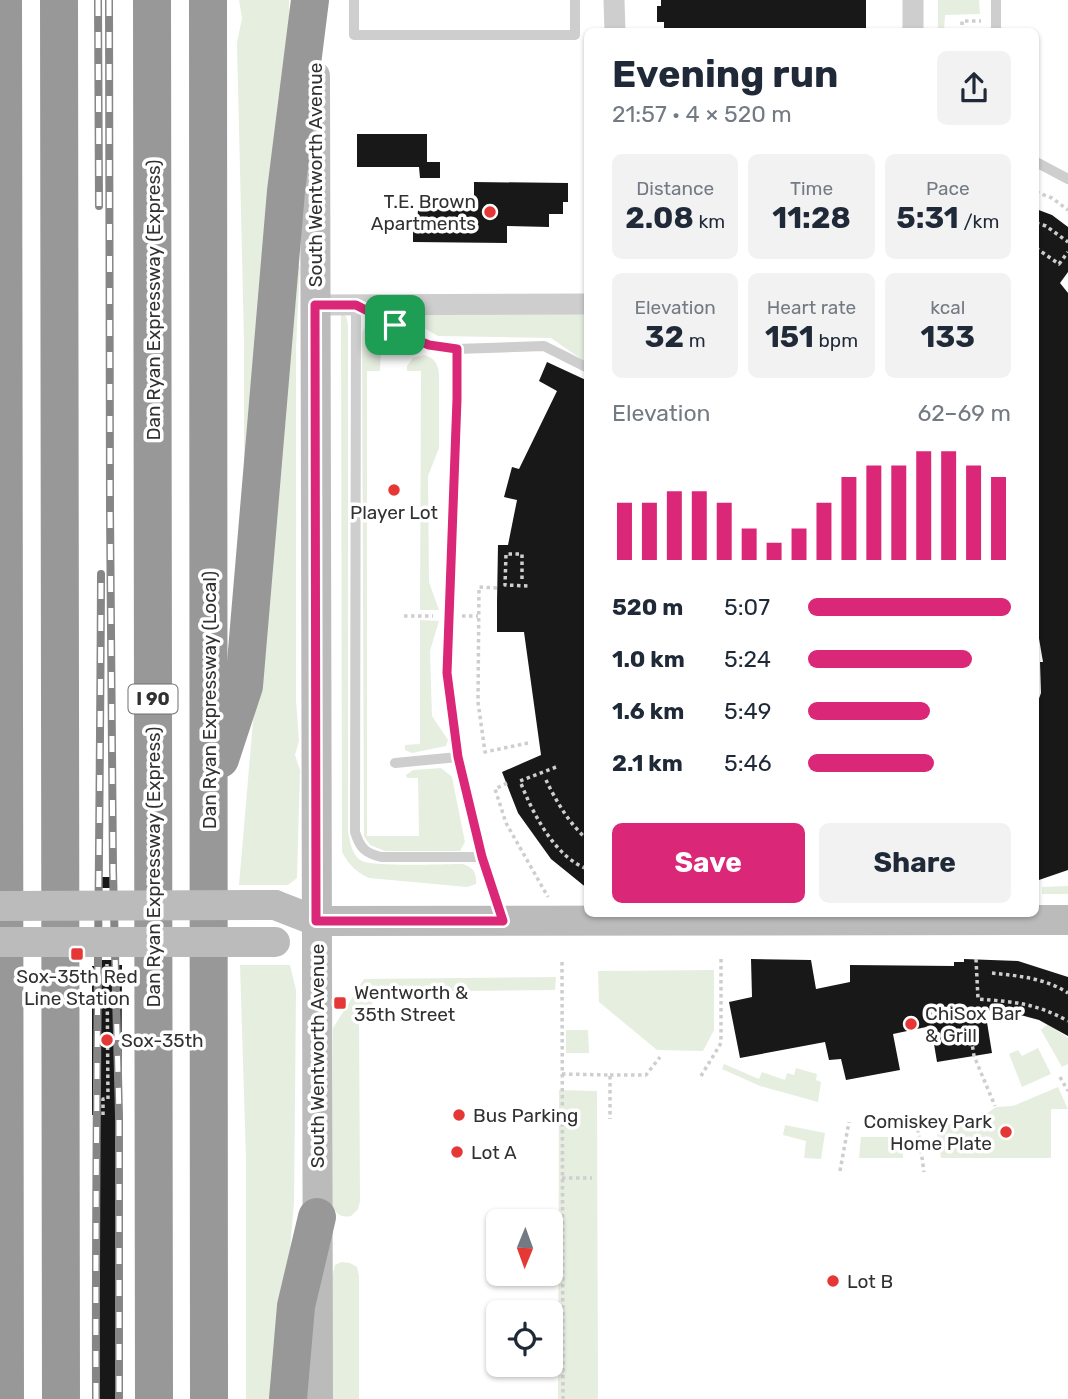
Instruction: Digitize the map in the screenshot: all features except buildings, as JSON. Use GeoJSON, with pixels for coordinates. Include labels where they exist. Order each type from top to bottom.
{"type":"FeatureCollection","features":[{"type":"Feature","properties":{"kind":"highway"},"geometry":{"type":"LineString","coordinates":[[3,0],[1,764],[5,1399]]}},
{"type":"Feature","properties":{"kind":"highway"},"geometry":{"type":"LineString","coordinates":[[59,0],[61,1399]]}},
{"type":"Feature","properties":{"kind":"highway","name":"Dan Ryan Expressway (Express)"},"geometry":{"type":"LineString","coordinates":[[152,0],[154,1399]]}},
{"type":"Feature","properties":{"kind":"highway","name":"Dan Ryan Expressway (Local)"},"geometry":{"type":"LineString","coordinates":[[208,0],[209,1399]]}},
{"type":"Feature","properties":{"kind":"highway"},"geometry":{"type":"LineString","coordinates":[[209,791],[244,686],[286,191],[312,0]]}},
{"type":"Feature","properties":{"kind":"highway"},"geometry":{"type":"LineString","coordinates":[[288,1399],[296,1306],[317,1217]]}},
{"type":"Feature","properties":{"kind":"main road","name":"South Wentworth Avenue"},"geometry":{"type":"LineString","coordinates":[[312,0],[318,1399]]}},
{"type":"Feature","properties":{"kind":"main road"},"geometry":{"type":"LineString","coordinates":[[0,906],[275,905],[316,921],[1068,920]]}},
{"type":"Feature","properties":{"kind":"main road"},"geometry":{"type":"LineString","coordinates":[[0,942],[275,942],[316,921]]}},
{"type":"Feature","properties":{"kind":"street"},"geometry":{"type":"LineString","coordinates":[[614,0],[615,28]]}},
{"type":"Feature","properties":{"kind":"street"},"geometry":{"type":"LineString","coordinates":[[913,0],[913,28]]}},
{"type":"Feature","properties":{"kind":"street"},"geometry":{"type":"LineString","coordinates":[[315,305],[584,304]]}},
{"type":"Feature","properties":{"kind":"lane"},"geometry":{"type":"LineString","coordinates":[[354,0],[354,35],[575,35],[575,0]]}},
{"type":"Feature","properties":{"kind":"lane"},"geometry":{"type":"LineString","coordinates":[[996,0],[996,28]]}},
{"type":"Feature","properties":{"kind":"lane"},"geometry":{"type":"LineString","coordinates":[[1039,164],[1068,179]]}},
{"type":"Feature","properties":{"kind":"lane"},"geometry":{"type":"LineString","coordinates":[[482,857],[381,857],[368,854],[359,846],[355,832],[356,305],[395,325],[405,335],[429,345],[457,349],[544,346],[584,366]]}},
{"type":"Feature","properties":{"kind":"lane"},"geometry":{"type":"LineString","coordinates":[[457,349],[447,673],[458,757],[482,857],[503,921]]}},
{"type":"Feature","properties":{"kind":"lane"},"geometry":{"type":"LineString","coordinates":[[395,763],[458,757]]}},
{"type":"Feature","properties":{"kind":"path"},"geometry":{"type":"LineString","coordinates":[[962,28],[962,21],[984,21],[983,10]]}},
{"type":"Feature","properties":{"kind":"path"},"geometry":{"type":"LineString","coordinates":[[1039,193],[1052,198],[1068,210]]}},
{"type":"Feature","properties":{"kind":"path"},"geometry":{"type":"LineString","coordinates":[[1039,224],[1068,242]]}},
{"type":"Feature","properties":{"kind":"path"},"geometry":{"type":"LineString","coordinates":[[1039,250],[1059,264],[1068,252]]}},
{"type":"Feature","properties":{"kind":"path"},"geometry":{"type":"LineString","coordinates":[[522,579],[522,554],[506,554],[505,585],[529,586]]}},
{"type":"Feature","properties":{"kind":"path"},"geometry":{"type":"LineString","coordinates":[[497,588],[479,587],[478,702],[485,752],[528,743]]}},
{"type":"Feature","properties":{"kind":"path"},"geometry":{"type":"LineString","coordinates":[[556,767],[520,781],[530,808],[561,850],[584,866]]}},
{"type":"Feature","properties":{"kind":"path"},"geometry":{"type":"LineString","coordinates":[[546,780],[553,795],[584,837]]}},
{"type":"Feature","properties":{"kind":"path"},"geometry":{"type":"LineString","coordinates":[[507,783],[495,789],[506,823],[550,899]]}},
{"type":"Feature","properties":{"kind":"path"},"geometry":{"type":"LineString","coordinates":[[701,1076],[721,1043],[721,957]]}},
{"type":"Feature","properties":{"kind":"path"},"geometry":{"type":"LineString","coordinates":[[976,959],[978,999],[1017,1002],[1045,1008],[1068,1021]]}},
{"type":"Feature","properties":{"kind":"path"},"geometry":{"type":"LineString","coordinates":[[562,962],[563,1399]]}},
{"type":"Feature","properties":{"kind":"path"},"geometry":{"type":"LineString","coordinates":[[103,1115],[103,1098],[108,1099],[107,965]]}},
{"type":"Feature","properties":{"kind":"path"},"geometry":{"type":"LineString","coordinates":[[992,973],[1033,978],[1054,984],[1068,993]]}},
{"type":"Feature","properties":{"kind":"path"},"geometry":{"type":"LineString","coordinates":[[976,1012],[971,1037],[974,1056],[995,1105]]}},
{"type":"Feature","properties":{"kind":"path"},"geometry":{"type":"LineString","coordinates":[[562,1074],[646,1075],[660,1058]]}},
{"type":"Feature","properties":{"kind":"path"},"geometry":{"type":"LineString","coordinates":[[610,1075],[610,1119]]}},
{"type":"Feature","properties":{"kind":"path"},"geometry":{"type":"LineString","coordinates":[[1060,1077],[1068,1091]]}},
{"type":"Feature","properties":{"kind":"path"},"geometry":{"type":"LineString","coordinates":[[840,1171],[849,1122]]}},
{"type":"Feature","properties":{"kind":"path"},"geometry":{"type":"LineString","coordinates":[[917,1122],[924,1172]]}},
{"type":"Feature","properties":{"kind":"path"},"geometry":{"type":"LineString","coordinates":[[562,1178],[593,1178]]}},
{"type":"Feature","properties":{"kind":"shaded area"},"geometry":{"type":"Polygon","coordinates":[[[239,0],[289,0],[289,27],[244,479],[244,340],[237,43],[242,18],[239,0]]]}},
{"type":"Feature","properties":{"kind":"shaded area"},"geometry":{"type":"Polygon","coordinates":[[[938,0],[979,0],[980,14],[945,15],[944,28],[938,28],[938,0]]]}},
{"type":"Feature","properties":{"kind":"shaded area"},"geometry":{"type":"Polygon","coordinates":[[[292,266],[300,266],[296,347],[296,700],[299,741],[295,755],[300,770],[297,878],[288,885],[239,885],[292,266]]]}},
{"type":"Feature","properties":{"kind":"shaded area"},"geometry":{"type":"Polygon","coordinates":[[[584,313],[584,361],[551,338],[438,336],[406,318],[407,315],[584,313]]]}},
{"type":"Feature","properties":{"kind":"shaded area"},"geometry":{"type":"Polygon","coordinates":[[[341,314],[346,316],[348,325],[348,832],[352,848],[362,861],[395,865],[463,864],[475,874],[476,884],[467,887],[369,878],[353,868],[342,852],[341,314]]]}},
{"type":"Feature","properties":{"kind":"shaded area"},"geometry":{"type":"Polygon","coordinates":[[[370,321],[378,330],[381,350],[380,371],[367,371],[367,836],[419,836],[418,778],[407,778],[406,775],[413,770],[441,768],[452,777],[465,842],[460,851],[385,851],[370,845],[364,836],[362,333],[370,321]]]}},
{"type":"Feature","properties":{"kind":"shaded area"},"geometry":{"type":"Polygon","coordinates":[[[424,355],[435,362],[439,374],[439,448],[428,476],[429,582],[439,610],[420,610],[421,371],[407,371],[407,366],[413,358],[424,355]]]}},
{"type":"Feature","properties":{"kind":"shaded area"},"geometry":{"type":"Polygon","coordinates":[[[420,620],[439,621],[430,651],[432,716],[448,740],[446,746],[412,753],[405,750],[405,745],[420,744],[420,620]]]}},
{"type":"Feature","properties":{"kind":"shaded area"},"geometry":{"type":"Polygon","coordinates":[[[1068,886],[1068,894],[1042,894],[1042,887],[1068,886]]]}},
{"type":"Feature","properties":{"kind":"shaded area"},"geometry":{"type":"Polygon","coordinates":[[[240,965],[290,965],[296,990],[294,1203],[277,1399],[246,1399],[246,1158],[240,965]]]}},
{"type":"Feature","properties":{"kind":"shaded area"},"geometry":{"type":"Polygon","coordinates":[[[714,970],[714,1030],[703,1051],[657,1050],[599,1002],[598,971],[714,970]]]}},
{"type":"Feature","properties":{"kind":"shaded area"},"geometry":{"type":"Polygon","coordinates":[[[556,977],[555,990],[373,992],[372,1014],[359,1015],[360,1201],[358,1209],[351,1216],[337,1213],[332,1205],[333,1028],[364,979],[556,977]]]}},
{"type":"Feature","properties":{"kind":"shaded area"},"geometry":{"type":"Polygon","coordinates":[[[1048,1024],[1068,1038],[1068,1064],[1062,1067],[1041,1030],[1048,1024]]]}},
{"type":"Feature","properties":{"kind":"shaded area"},"geometry":{"type":"Polygon","coordinates":[[[566,1030],[588,1030],[589,1053],[566,1053],[566,1030]]]}},
{"type":"Feature","properties":{"kind":"shaded area"},"geometry":{"type":"Polygon","coordinates":[[[1038,1048],[1051,1074],[1022,1087],[1009,1054],[1018,1050],[1022,1056],[1038,1048]]]}},
{"type":"Feature","properties":{"kind":"shaded area"},"geometry":{"type":"Polygon","coordinates":[[[724,1064],[759,1079],[762,1072],[785,1080],[787,1073],[794,1075],[796,1068],[817,1074],[816,1080],[821,1082],[818,1102],[760,1086],[722,1069],[724,1064]]]}},
{"type":"Feature","properties":{"kind":"shaded area"},"geometry":{"type":"Polygon","coordinates":[[[1058,1087],[1068,1109],[1051,1109],[1051,1158],[941,1158],[936,1127],[982,1117],[996,1107],[1013,1106],[1058,1087]]]}},
{"type":"Feature","properties":{"kind":"shaded area"},"geometry":{"type":"Polygon","coordinates":[[[559,1090],[597,1091],[598,1399],[558,1399],[558,1377],[563,1377],[563,1300],[558,1300],[558,1286],[564,1286],[564,1209],[559,1209],[559,1090]]]}},
{"type":"Feature","properties":{"kind":"shaded area"},"geometry":{"type":"Polygon","coordinates":[[[785,1125],[825,1133],[821,1159],[804,1158],[806,1141],[783,1135],[785,1125]]]}},
{"type":"Feature","properties":{"kind":"shaded area"},"geometry":{"type":"Polygon","coordinates":[[[861,1137],[902,1137],[903,1158],[859,1158],[861,1137]]]}},
{"type":"Feature","properties":{"kind":"shaded area"},"geometry":{"type":"Polygon","coordinates":[[[341,1262],[357,1267],[359,1276],[359,1399],[332,1399],[331,1282],[335,1265],[341,1262]]]}},
{"type":"Feature","properties":{"kind":"railway"},"geometry":{"type":"LineString","coordinates":[[98,0],[99,206]]}},
{"type":"Feature","properties":{"kind":"railway"},"geometry":{"type":"LineString","coordinates":[[109,0],[110,510],[113,870],[119,1116],[119,1399]]}},
{"type":"Feature","properties":{"kind":"railway"},"geometry":{"type":"LineString","coordinates":[[96,1399],[101,574]]}},
{"type":"Feature","properties":{"kind":"place","name":"T.E. Brown Apartments"},"geometry":{"type":"Point","coordinates":[490,212]}},
{"type":"Feature","properties":{"kind":"place","name":"Player Lot"},"geometry":{"type":"Point","coordinates":[394,490]}},
{"type":"Feature","properties":{"kind":"place","name":"Sox-35th Red Line Station"},"geometry":{"type":"Point","coordinates":[77,954]}},
{"type":"Feature","properties":{"kind":"place","name":"Wentworth & 35th Street"},"geometry":{"type":"Point","coordinates":[340,1003]}},
{"type":"Feature","properties":{"kind":"place","name":"ChiSox Bar & Grill"},"geometry":{"type":"Point","coordinates":[911,1024]}},
{"type":"Feature","properties":{"kind":"place","name":"Sox-35th"},"geometry":{"type":"Point","coordinates":[107,1040]}},
{"type":"Feature","properties":{"kind":"place","name":"Bus Parking"},"geometry":{"type":"Point","coordinates":[459,1115]}},
{"type":"Feature","properties":{"kind":"place","name":"Comiskey Park Home Plate"},"geometry":{"type":"Point","coordinates":[1006,1132]}},
{"type":"Feature","properties":{"kind":"place","name":"Lot A"},"geometry":{"type":"Point","coordinates":[457,1152]}},
{"type":"Feature","properties":{"kind":"place","name":"Lot B"},"geometry":{"type":"Point","coordinates":[833,1281]}},
{"type":"Feature","properties":{"kind":"route"},"geometry":{"type":"LineString","coordinates":[[315,305],[356,305],[395,325],[405,335],[429,345],[457,349],[447,673],[458,757],[482,857],[503,921],[316,921],[315,305]]}}]}
